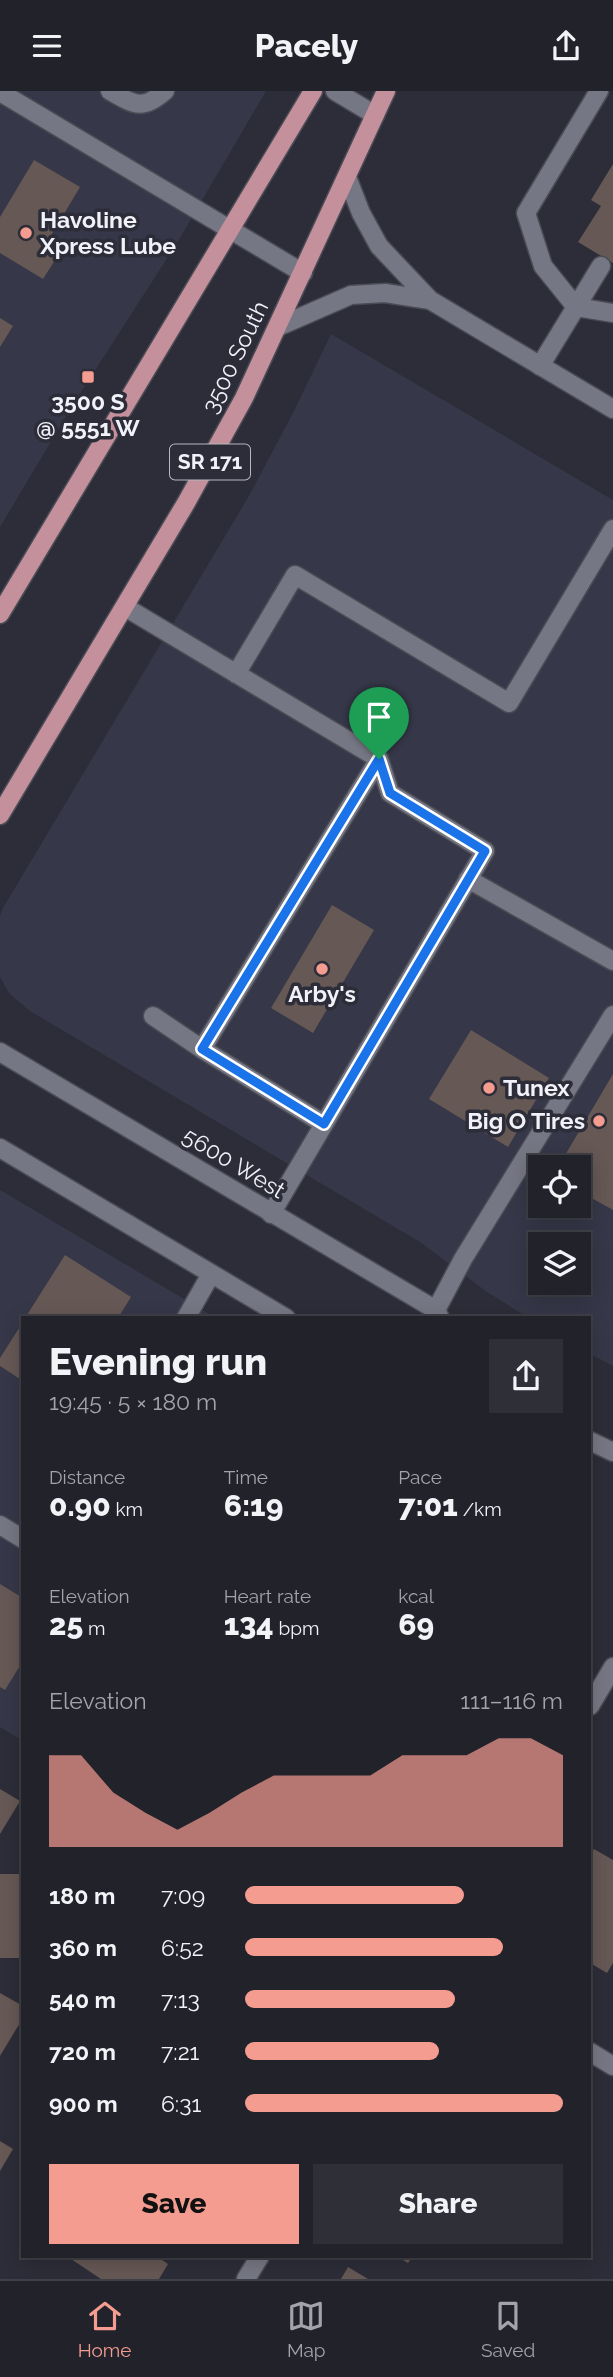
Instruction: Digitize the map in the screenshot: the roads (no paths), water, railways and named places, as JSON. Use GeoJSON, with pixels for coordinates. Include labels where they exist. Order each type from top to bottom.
{"type":"FeatureCollection","features":[{"type":"Feature","properties":{"kind":"main road"},"geometry":{"type":"LineString","coordinates":[[110,91],[138,105],[153,102],[165,91]]}},
{"type":"Feature","properties":{"kind":"main road"},"geometry":{"type":"LineString","coordinates":[[3,603],[313,91]]}},
{"type":"Feature","properties":{"kind":"main road"},"geometry":{"type":"LineString","coordinates":[[335,91],[375,115]]}},
{"type":"Feature","properties":{"kind":"main road","name":"3500 South"},"geometry":{"type":"LineString","coordinates":[[0,815],[216,451],[279,325],[386,91]]}},
{"type":"Feature","properties":{"kind":"main road"},"geometry":{"type":"LineString","coordinates":[[599,91],[526,213],[543,266],[576,307],[613,313]]}},
{"type":"Feature","properties":{"kind":"main road"},"geometry":{"type":"LineString","coordinates":[[0,93],[303,273]]}},
{"type":"Feature","properties":{"kind":"main road"},"geometry":{"type":"LineString","coordinates":[[347,177],[361,213],[379,246],[430,300],[613,409]]}},
{"type":"Feature","properties":{"kind":"main road"},"geometry":{"type":"LineString","coordinates":[[540,366],[601,266]]}},
{"type":"Feature","properties":{"kind":"main road"},"geometry":{"type":"LineString","coordinates":[[279,325],[351,295],[384,293],[430,300]]}},
{"type":"Feature","properties":{"kind":"main road"},"geometry":{"type":"LineString","coordinates":[[236,674],[295,575],[509,703],[613,529]]}},
{"type":"Feature","properties":{"kind":"main road"},"geometry":{"type":"LineString","coordinates":[[125,607],[379,759],[390,793],[485,851],[271,1214]]}},
{"type":"Feature","properties":{"kind":"main road"},"geometry":{"type":"LineString","coordinates":[[202,1049],[379,759]]}},
{"type":"Feature","properties":{"kind":"main road"},"geometry":{"type":"LineString","coordinates":[[468,879],[613,961]]}},
{"type":"Feature","properties":{"kind":"main road"},"geometry":{"type":"LineString","coordinates":[[438,1314],[463,1259],[613,1015]]}},
{"type":"Feature","properties":{"kind":"main road"},"geometry":{"type":"LineString","coordinates":[[153,1016],[324,1124]]}},
{"type":"Feature","properties":{"kind":"main road","name":"5600 West"},"geometry":{"type":"LineString","coordinates":[[0,1052],[438,1314]]}},
{"type":"Feature","properties":{"kind":"main road"},"geometry":{"type":"LineString","coordinates":[[0,1148],[283,1316]]}},
{"type":"Feature","properties":{"kind":"main road"},"geometry":{"type":"LineString","coordinates":[[187,1316],[211,1274]]}},
{"type":"Feature","properties":{"kind":"main road"},"geometry":{"type":"LineString","coordinates":[[591,1441],[613,1452]]}},
{"type":"Feature","properties":{"kind":"main road"},"geometry":{"type":"LineString","coordinates":[[0,1525],[21,1538]]}},
{"type":"Feature","properties":{"kind":"main road"},"geometry":{"type":"LineString","coordinates":[[591,1704],[613,1667]]}},
{"type":"Feature","properties":{"kind":"main road"},"geometry":{"type":"LineString","coordinates":[[591,2053],[613,2066]]}},
{"type":"Feature","properties":{"kind":"main road"},"geometry":{"type":"LineString","coordinates":[[246,2279],[259,2258]]}},
{"type":"Feature","properties":{"kind":"place","name":"Havoline Xpress Lube"},"geometry":{"type":"Point","coordinates":[26,233]}},
{"type":"Feature","properties":{"kind":"place","name":"3500 S @ 5551 W"},"geometry":{"type":"Point","coordinates":[88,377]}},
{"type":"Feature","properties":{"kind":"place","name":"Arby's"},"geometry":{"type":"Point","coordinates":[322,969]}},
{"type":"Feature","properties":{"kind":"place","name":"Tunex"},"geometry":{"type":"Point","coordinates":[489,1088]}},
{"type":"Feature","properties":{"kind":"place","name":"Big O Tires"},"geometry":{"type":"Point","coordinates":[599,1121]}}]}
